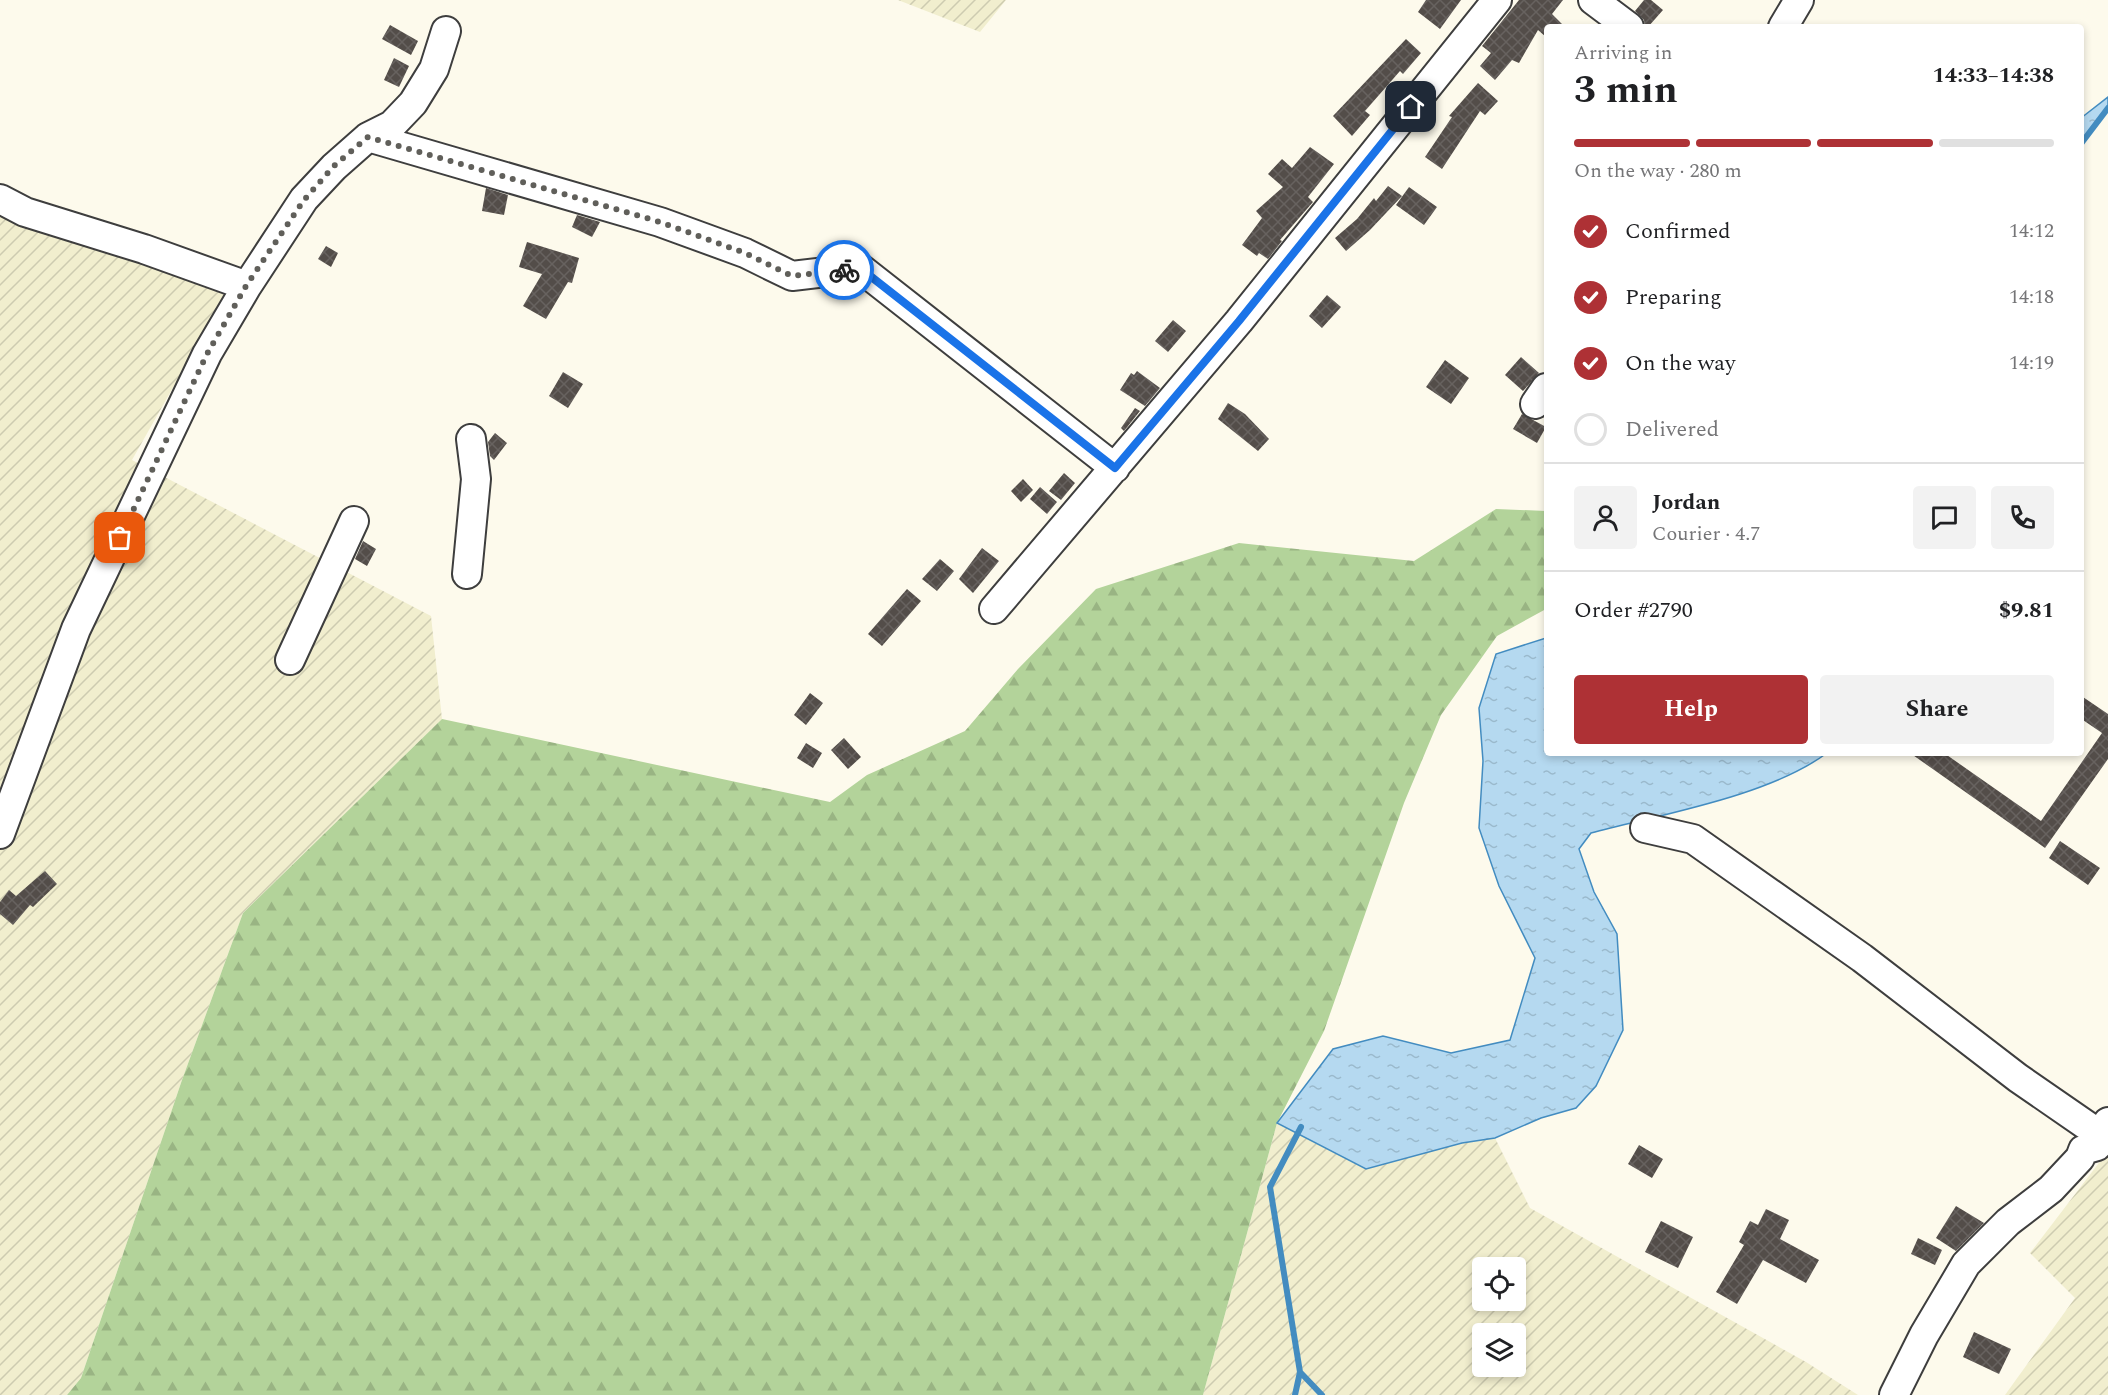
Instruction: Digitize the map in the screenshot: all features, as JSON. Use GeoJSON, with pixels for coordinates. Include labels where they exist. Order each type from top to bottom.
{"type":"FeatureCollection","features":[{"type":"Feature","properties":{"kind":"street"},"geometry":{"type":"LineString","coordinates":[[994,609],[1239,321],[1497,0]]}},
{"type":"Feature","properties":{"kind":"street"},"geometry":{"type":"LineString","coordinates":[[1593,0],[1625,24]]}},
{"type":"Feature","properties":{"kind":"street"},"geometry":{"type":"LineString","coordinates":[[1785,24],[1799,0]]}},
{"type":"Feature","properties":{"kind":"street"},"geometry":{"type":"LineString","coordinates":[[0,834],[76,629],[163,442],[207,354],[246,286],[304,200],[334,166],[368,137],[392,125],[413,103],[434,69],[446,31]]}},
{"type":"Feature","properties":{"kind":"street"},"geometry":{"type":"LineString","coordinates":[[368,137],[660,222],[745,253],[792,276],[860,268],[1115,468]]}},
{"type":"Feature","properties":{"kind":"street"},"geometry":{"type":"LineString","coordinates":[[0,199],[25,212],[144,249],[246,286]]}},
{"type":"Feature","properties":{"kind":"street"},"geometry":{"type":"LineString","coordinates":[[467,574],[476,479],[471,439]]}},
{"type":"Feature","properties":{"kind":"street"},"geometry":{"type":"LineString","coordinates":[[290,660],[354,521]]}},
{"type":"Feature","properties":{"kind":"street"},"geometry":{"type":"LineString","coordinates":[[1645,828],[1694,838],[1862,958],[2097,1138],[2051,1190],[2008,1222],[1966,1264],[1924,1335],[1894,1395]]}},
{"type":"Feature","properties":{"kind":"shaded area"},"geometry":{"type":"Polygon","coordinates":[[[898,0],[1006,0],[980,32],[898,0]]]}},
{"type":"Feature","properties":{"kind":"shaded area"},"geometry":{"type":"Polygon","coordinates":[[[0,202],[227,292],[132,460],[431,616],[442,719],[243,913],[182,1080],[81,1378],[67,1395],[0,1395],[0,202]]]}},
{"type":"Feature","properties":{"kind":"shaded area"},"geometry":{"type":"Polygon","coordinates":[[[1277,1123],[1366,1169],[1462,1143],[1495,1138],[1530,1208],[1806,1362],[1858,1395],[1203,1395],[1277,1123]]]}},
{"type":"Feature","properties":{"kind":"shaded area"},"geometry":{"type":"Polygon","coordinates":[[[2108,1151],[2108,1395],[2005,1395],[2075,1298],[2030,1253],[2108,1151]]]}},
{"type":"Feature","properties":{"kind":"green space"},"geometry":{"type":"Polygon","coordinates":[[[1496,509],[1544,511],[1544,610],[1497,636],[1441,715],[1404,803],[1324,1031],[1277,1123],[1203,1395],[67,1395],[81,1378],[182,1080],[243,913],[442,719],[830,802],[867,775],[965,731],[1018,669],[1096,589],[1239,543],[1414,561],[1496,509]]]}},
{"type":"Feature","properties":{"kind":"water"},"geometry":{"type":"Polygon","coordinates":[[[2108,97],[2108,108],[2084,141],[2084,116],[2108,97]]]}},
{"type":"Feature","properties":{"kind":"water"},"geometry":{"type":"Polygon","coordinates":[[[1544,639],[1544,756],[1822,756],[1776,781],[1746,792],[1682,811],[1591,833],[1579,849],[1594,892],[1617,934],[1623,1030],[1596,1086],[1576,1108],[1541,1118],[1495,1138],[1462,1143],[1366,1169],[1277,1123],[1333,1049],[1383,1036],[1451,1053],[1510,1040],[1535,958],[1499,886],[1479,828],[1483,761],[1479,708],[1496,654],[1544,639]]]}},
{"type":"Feature","properties":{"kind":"building"},"geometry":{"type":"Polygon","coordinates":[[[1426,0],[1461,0],[1440,29],[1418,12],[1426,0]]]}},
{"type":"Feature","properties":{"kind":"building"},"geometry":{"type":"Polygon","coordinates":[[[1519,0],[1563,0],[1552,14],[1562,24],[1544,24],[1544,35],[1538,30],[1519,63],[1512,60],[1495,80],[1480,66],[1491,53],[1482,46],[1519,0]]]}},
{"type":"Feature","properties":{"kind":"building"},"geometry":{"type":"Polygon","coordinates":[[[1644,0],[1651,0],[1663,10],[1651,24],[1645,24],[1644,20],[1635,11],[1644,0]]]}},
{"type":"Feature","properties":{"kind":"building"},"geometry":{"type":"Polygon","coordinates":[[[390,25],[418,41],[411,55],[382,39],[390,25]]]}},
{"type":"Feature","properties":{"kind":"building"},"geometry":{"type":"Polygon","coordinates":[[[1406,39],[1421,53],[1403,74],[1400,71],[1365,111],[1370,115],[1352,136],[1333,116],[1406,39]]]}},
{"type":"Feature","properties":{"kind":"building"},"geometry":{"type":"Polygon","coordinates":[[[394,58],[409,66],[399,87],[384,80],[394,58]]]}},
{"type":"Feature","properties":{"kind":"building"},"geometry":{"type":"Polygon","coordinates":[[[1478,83],[1498,101],[1485,115],[1480,111],[1442,169],[1425,157],[1452,117],[1449,116],[1478,83]]]}},
{"type":"Feature","properties":{"kind":"building"},"geometry":{"type":"Polygon","coordinates":[[[1310,147],[1334,164],[1308,197],[1313,202],[1280,240],[1282,241],[1268,259],[1259,253],[1257,256],[1242,245],[1262,218],[1256,211],[1283,187],[1268,174],[1282,159],[1292,168],[1310,147]]]}},
{"type":"Feature","properties":{"kind":"building"},"geometry":{"type":"Polygon","coordinates":[[[1388,186],[1402,196],[1370,230],[1346,251],[1335,238],[1357,219],[1374,198],[1376,201],[1388,186]]]}},
{"type":"Feature","properties":{"kind":"building"},"geometry":{"type":"Polygon","coordinates":[[[1409,187],[1437,207],[1424,225],[1396,205],[1409,187]]]}},
{"type":"Feature","properties":{"kind":"building"},"geometry":{"type":"Polygon","coordinates":[[[486,188],[508,195],[504,215],[482,211],[486,188]]]}},
{"type":"Feature","properties":{"kind":"building"},"geometry":{"type":"Polygon","coordinates":[[[577,215],[600,222],[592,237],[572,227],[577,215]]]}},
{"type":"Feature","properties":{"kind":"building"},"geometry":{"type":"Polygon","coordinates":[[[527,242],[579,258],[572,283],[568,282],[546,319],[523,306],[542,274],[519,267],[527,242]]]}},
{"type":"Feature","properties":{"kind":"building"},"geometry":{"type":"Polygon","coordinates":[[[326,246],[338,253],[331,267],[318,259],[326,246]]]}},
{"type":"Feature","properties":{"kind":"building"},"geometry":{"type":"Polygon","coordinates":[[[1327,295],[1341,307],[1322,328],[1309,316],[1327,295]]]}},
{"type":"Feature","properties":{"kind":"building"},"geometry":{"type":"Polygon","coordinates":[[[1173,320],[1186,331],[1168,352],[1155,341],[1173,320]]]}},
{"type":"Feature","properties":{"kind":"building"},"geometry":{"type":"Polygon","coordinates":[[[1521,357],[1539,373],[1523,391],[1505,375],[1521,357]]]}},
{"type":"Feature","properties":{"kind":"building"},"geometry":{"type":"Polygon","coordinates":[[[1445,360],[1469,378],[1451,404],[1426,387],[1445,360]]]}},
{"type":"Feature","properties":{"kind":"building"},"geometry":{"type":"Polygon","coordinates":[[[1137,371],[1160,388],[1145,406],[1120,390],[1131,373],[1134,375],[1137,371]]]}},
{"type":"Feature","properties":{"kind":"building"},"geometry":{"type":"Polygon","coordinates":[[[563,372],[583,384],[568,408],[549,396],[563,372]]]}},
{"type":"Feature","properties":{"kind":"building"},"geometry":{"type":"Polygon","coordinates":[[[1228,403],[1245,414],[1269,439],[1258,451],[1218,419],[1228,403]]]}},
{"type":"Feature","properties":{"kind":"building"},"geometry":{"type":"Polygon","coordinates":[[[1135,408],[1140,411],[1124,431],[1121,428],[1135,408]]]}},
{"type":"Feature","properties":{"kind":"building"},"geometry":{"type":"Polygon","coordinates":[[[1522,414],[1544,426],[1537,443],[1513,429],[1522,414]]]}},
{"type":"Feature","properties":{"kind":"building"},"geometry":{"type":"Polygon","coordinates":[[[495,433],[507,443],[494,460],[490,456],[488,442],[495,433]]]}},
{"type":"Feature","properties":{"kind":"building"},"geometry":{"type":"Polygon","coordinates":[[[1064,473],[1075,483],[1061,500],[1049,491],[1064,473]]]}},
{"type":"Feature","properties":{"kind":"building"},"geometry":{"type":"Polygon","coordinates":[[[1023,479],[1033,490],[1021,502],[1011,491],[1023,479]]]}},
{"type":"Feature","properties":{"kind":"building"},"geometry":{"type":"Polygon","coordinates":[[[1040,487],[1057,502],[1047,514],[1030,499],[1040,487]]]}},
{"type":"Feature","properties":{"kind":"building"},"geometry":{"type":"Polygon","coordinates":[[[363,541],[376,549],[367,566],[355,559],[363,541]]]}},
{"type":"Feature","properties":{"kind":"building"},"geometry":{"type":"Polygon","coordinates":[[[982,548],[999,561],[973,593],[959,579],[982,548]]]}},
{"type":"Feature","properties":{"kind":"building"},"geometry":{"type":"Polygon","coordinates":[[[940,559],[954,571],[937,591],[922,579],[940,559]]]}},
{"type":"Feature","properties":{"kind":"building"},"geometry":{"type":"Polygon","coordinates":[[[907,589],[921,601],[882,646],[868,634],[907,589]]]}},
{"type":"Feature","properties":{"kind":"building"},"geometry":{"type":"Polygon","coordinates":[[[810,693],[823,703],[806,725],[794,715],[810,693]]]}},
{"type":"Feature","properties":{"kind":"building"},"geometry":{"type":"Polygon","coordinates":[[[2084,698],[2108,714],[2108,759],[2045,848],[1914,756],[1948,756],[2041,821],[2102,733],[2084,721],[2084,698]]]}},
{"type":"Feature","properties":{"kind":"building"},"geometry":{"type":"Polygon","coordinates":[[[844,738],[861,757],[848,769],[831,750],[844,738]]]}},
{"type":"Feature","properties":{"kind":"building"},"geometry":{"type":"Polygon","coordinates":[[[806,743],[822,753],[813,768],[797,758],[806,743]]]}},
{"type":"Feature","properties":{"kind":"building"},"geometry":{"type":"Polygon","coordinates":[[[2060,841],[2100,868],[2088,885],[2049,858],[2060,841]]]}},
{"type":"Feature","properties":{"kind":"building"},"geometry":{"type":"Polygon","coordinates":[[[45,871],[57,884],[33,907],[30,905],[13,925],[0,914],[0,902],[9,890],[16,896],[45,871]]]}},
{"type":"Feature","properties":{"kind":"building"},"geometry":{"type":"Polygon","coordinates":[[[1639,1145],[1663,1159],[1652,1178],[1628,1164],[1639,1145]]]}},
{"type":"Feature","properties":{"kind":"building"},"geometry":{"type":"Polygon","coordinates":[[[1956,1206],[1984,1223],[1956,1251],[1936,1238],[1956,1206]]]}},
{"type":"Feature","properties":{"kind":"building"},"geometry":{"type":"Polygon","coordinates":[[[1766,1209],[1789,1220],[1780,1239],[1819,1260],[1806,1283],[1763,1260],[1737,1304],[1716,1292],[1744,1245],[1739,1242],[1750,1221],[1758,1225],[1766,1209]]]}},
{"type":"Feature","properties":{"kind":"building"},"geometry":{"type":"Polygon","coordinates":[[[1661,1221],[1693,1237],[1678,1268],[1645,1252],[1661,1221]]]}},
{"type":"Feature","properties":{"kind":"building"},"geometry":{"type":"Polygon","coordinates":[[[1918,1238],[1942,1250],[1935,1265],[1911,1254],[1918,1238]]]}},
{"type":"Feature","properties":{"kind":"building"},"geometry":{"type":"Polygon","coordinates":[[[1974,1332],[2011,1349],[1999,1374],[1963,1357],[1974,1332]]]}},
{"type":"Feature","properties":{"kind":"waterway"},"geometry":{"type":"LineString","coordinates":[[2084,140],[2108,108]]}},
{"type":"Feature","properties":{"kind":"waterway"},"geometry":{"type":"LineString","coordinates":[[1295,1395],[1300,1372],[1270,1187],[1301,1127]]}},
{"type":"Feature","properties":{"kind":"waterway"},"geometry":{"type":"LineString","coordinates":[[1300,1372],[1322,1395]]}},
{"type":"Feature","properties":{"kind":"way so far"},"geometry":{"type":"LineString","coordinates":[[120,538],[158,452],[207,354],[246,286],[304,200],[334,166],[368,137],[660,222],[745,253],[792,276],[844,270]]}},
{"type":"Feature","properties":{"kind":"route"},"geometry":{"type":"LineString","coordinates":[[844,270],[860,268],[1115,468],[1239,321],[1411,107]]}}]}
